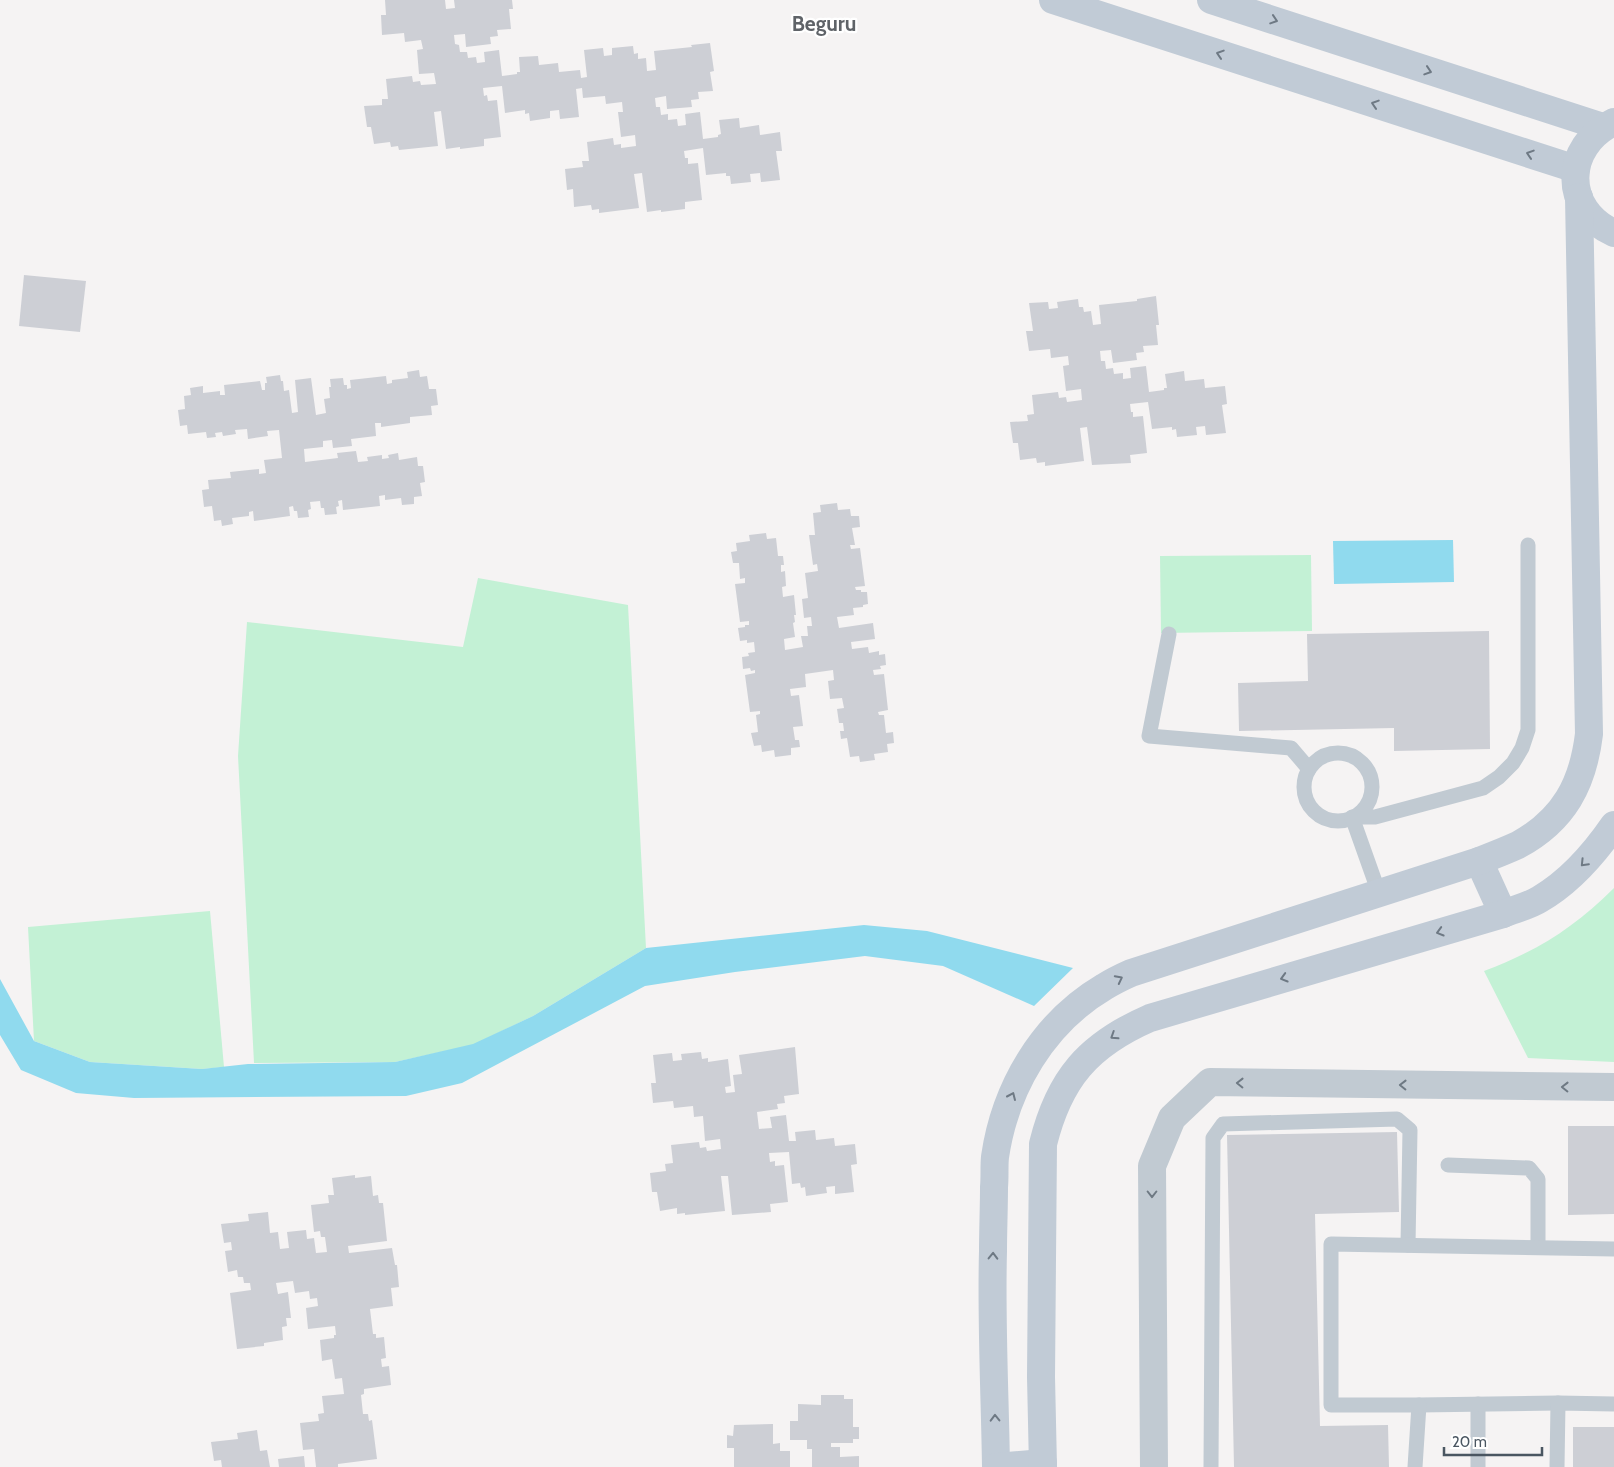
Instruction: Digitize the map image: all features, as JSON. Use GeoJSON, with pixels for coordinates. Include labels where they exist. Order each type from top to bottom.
{"type":"FeatureCollection","features":[{"type":"Feature","properties":{"kind":"main road"},"geometry":{"type":"LineString","coordinates":[[1053,0],[1576,169]]}},
{"type":"Feature","properties":{"kind":"main road"},"geometry":{"type":"LineString","coordinates":[[1211,0],[1608,124]]}},
{"type":"Feature","properties":{"kind":"main road"},"geometry":{"type":"LineString","coordinates":[[1608,124],[1590,138],[1581,153],[1576,169],[1576,186],[1581,203],[1590,217],[1603,228],[1614,233]]}},
{"type":"Feature","properties":{"kind":"main road"},"geometry":{"type":"LineString","coordinates":[[1579,197],[1589,734],[1586,758],[1568,802],[1536,834],[1517,845],[1479,861],[1131,973],[1104,987],[1079,1004],[1037,1048],[1009,1101],[995,1158],[992,1282],[996,1467],[1043,1465],[1041,1377],[1043,1144],[1048,1121],[1058,1099],[1069,1079],[1084,1060],[1119,1033],[1150,1018],[1503,914],[1539,900],[1582,866],[1614,825]]}},
{"type":"Feature","properties":{"kind":"main road"},"geometry":{"type":"LineString","coordinates":[[1479,861],[1503,914]]}},
{"type":"Feature","properties":{"kind":"street"},"geometry":{"type":"LineString","coordinates":[[1154,1467],[1152,1166],[1172,1118],[1210,1082],[1614,1087]]}},
{"type":"Feature","properties":{"kind":"lane"},"geometry":{"type":"LineString","coordinates":[[1352,817],[1375,817],[1483,788],[1499,777],[1513,763],[1522,748],[1528,730],[1528,544]]}},
{"type":"Feature","properties":{"kind":"lane"},"geometry":{"type":"LineString","coordinates":[[1169,634],[1149,736],[1291,748],[1309,769]]}},
{"type":"Feature","properties":{"kind":"lane"},"geometry":{"type":"LineString","coordinates":[[1347,754],[1358,759],[1366,767],[1372,782],[1370,799],[1364,809],[1345,820],[1333,820],[1322,816],[1314,810],[1308,801],[1305,790],[1309,769],[1325,755],[1347,754]]}},
{"type":"Feature","properties":{"kind":"lane"},"geometry":{"type":"LineString","coordinates":[[1352,817],[1379,893]]}},
{"type":"Feature","properties":{"kind":"lane"},"geometry":{"type":"LineString","coordinates":[[1211,1467],[1213,1138],[1223,1124],[1397,1120],[1410,1130],[1408,1245]]}},
{"type":"Feature","properties":{"kind":"lane"},"geometry":{"type":"LineString","coordinates":[[1448,1165],[1529,1168],[1538,1179],[1538,1247]]}},
{"type":"Feature","properties":{"kind":"lane"},"geometry":{"type":"LineString","coordinates":[[1614,1249],[1331,1244],[1331,1406],[1614,1404]]}},
{"type":"Feature","properties":{"kind":"lane"},"geometry":{"type":"LineString","coordinates":[[1557,1467],[1558,1403]]}},
{"type":"Feature","properties":{"kind":"lane"},"geometry":{"type":"LineString","coordinates":[[1478,1404],[1478,1467]]}},
{"type":"Feature","properties":{"kind":"lane"},"geometry":{"type":"LineString","coordinates":[[1415,1467],[1419,1405]]}},
{"type":"Feature","properties":{"kind":"green space"},"geometry":{"type":"Polygon","coordinates":[[[1311,555],[1312,631],[1161,633],[1160,556],[1311,555]]]}},
{"type":"Feature","properties":{"kind":"green space"},"geometry":{"type":"Polygon","coordinates":[[[478,578],[628,605],[646,948],[533,1016],[473,1045],[395,1062],[254,1063],[238,756],[247,622],[463,647],[478,578]]]}},
{"type":"Feature","properties":{"kind":"green space"},"geometry":{"type":"Polygon","coordinates":[[[1614,888],[1614,1062],[1528,1058],[1484,971],[1521,955],[1554,937],[1584,915],[1614,888]]]}},
{"type":"Feature","properties":{"kind":"green space"},"geometry":{"type":"Polygon","coordinates":[[[210,911],[224,1067],[202,1069],[90,1062],[34,1041],[28,927],[210,911]]]}},
{"type":"Feature","properties":{"kind":"water"},"geometry":{"type":"Polygon","coordinates":[[[1453,540],[1454,582],[1334,584],[1333,541],[1453,540]]]}},
{"type":"Feature","properties":{"kind":"water"},"geometry":{"type":"Polygon","coordinates":[[[864,925],[927,931],[1073,968],[1034,1006],[943,966],[865,956],[735,972],[645,986],[462,1083],[406,1096],[134,1098],[76,1093],[21,1070],[0,1035],[0,979],[34,1041],[90,1062],[202,1069],[248,1064],[395,1062],[473,1044],[533,1016],[646,948],[864,925]]]}},
{"type":"Feature","properties":{"kind":"building"},"geometry":{"type":"Polygon","coordinates":[[[385,0],[445,0],[446,9],[455,8],[454,0],[512,0],[513,9],[509,9],[511,29],[497,30],[498,36],[490,37],[491,44],[466,47],[465,34],[454,35],[455,44],[459,45],[460,52],[467,52],[468,58],[476,57],[477,63],[485,62],[484,52],[499,50],[502,76],[520,72],[519,57],[538,56],[539,65],[558,63],[559,72],[580,70],[581,78],[587,77],[584,50],[603,48],[604,56],[612,55],[612,48],[633,46],[634,54],[638,53],[638,59],[646,58],[647,71],[656,70],[654,51],[710,43],[714,71],[710,72],[713,91],[698,92],[699,99],[691,100],[692,107],[667,109],[666,96],[655,98],[656,107],[660,107],[661,115],[668,114],[668,120],[677,119],[678,126],[686,125],[685,114],[700,112],[703,139],[718,137],[721,134],[719,120],[739,118],[740,128],[759,125],[760,135],[780,132],[782,151],[776,151],[780,180],[761,182],[760,173],[750,174],[751,182],[731,184],[730,176],[726,176],[726,173],[706,175],[703,148],[684,151],[685,158],[688,158],[688,164],[698,163],[702,200],[685,202],[685,209],[647,212],[642,173],[634,174],[639,208],[599,213],[599,209],[592,210],[591,205],[574,207],[573,189],[567,190],[565,169],[583,167],[582,161],[589,161],[587,142],[613,138],[614,145],[621,144],[621,148],[636,146],[635,135],[621,137],[618,112],[623,112],[622,102],[606,104],[605,96],[583,98],[582,88],[576,89],[579,117],[560,119],[559,110],[550,111],[550,118],[530,121],[529,113],[525,114],[525,110],[505,113],[502,86],[483,88],[484,96],[487,95],[488,101],[497,100],[501,137],[484,139],[484,146],[446,149],[441,111],[434,112],[438,146],[399,150],[398,146],[391,147],[390,142],[374,144],[371,127],[367,127],[364,106],[382,105],[382,99],[388,99],[386,79],[412,76],[413,82],[420,81],[421,85],[436,84],[434,73],[419,74],[417,50],[423,49],[421,40],[405,42],[404,33],[382,35],[381,15],[386,15],[385,0]]]}},
{"type":"Feature","properties":{"kind":"building"},"geometry":{"type":"Polygon","coordinates":[[[24,275],[86,281],[80,332],[19,326],[24,275]]]}},
{"type":"Feature","properties":{"kind":"building"},"geometry":{"type":"Polygon","coordinates":[[[1156,296],[1159,325],[1156,325],[1158,345],[1143,346],[1144,352],[1136,353],[1137,360],[1113,363],[1111,350],[1100,351],[1101,361],[1105,361],[1106,369],[1113,368],[1114,374],[1123,373],[1123,379],[1131,378],[1130,368],[1146,366],[1149,392],[1167,388],[1165,374],[1184,371],[1185,381],[1204,379],[1205,388],[1225,386],[1227,404],[1222,405],[1226,433],[1206,435],[1205,426],[1196,427],[1197,435],[1177,437],[1176,429],[1172,430],[1172,427],[1152,429],[1148,402],[1130,404],[1133,417],[1143,416],[1147,453],[1130,455],[1131,463],[1092,465],[1087,427],[1080,428],[1084,461],[1045,466],[1045,462],[1037,463],[1036,458],[1020,460],[1018,443],[1013,443],[1010,422],[1028,421],[1027,415],[1034,414],[1032,395],[1058,392],[1059,398],[1066,397],[1067,402],[1082,400],[1081,389],[1066,391],[1063,366],[1069,365],[1068,356],[1051,358],[1050,349],[1029,351],[1026,331],[1033,331],[1029,303],[1048,302],[1049,309],[1058,308],[1057,302],[1078,299],[1079,307],[1083,307],[1084,312],[1091,311],[1093,325],[1101,324],[1099,305],[1137,301],[1137,299],[1156,296]]]}},
{"type":"Feature","properties":{"kind":"building"},"geometry":{"type":"Polygon","coordinates":[[[419,370],[420,377],[427,376],[429,389],[436,389],[438,405],[431,406],[432,415],[410,417],[410,423],[381,427],[381,423],[375,423],[376,436],[351,439],[352,446],[333,448],[332,440],[323,441],[323,447],[304,449],[305,462],[338,458],[337,453],[356,451],[358,462],[368,461],[367,457],[382,455],[382,459],[389,458],[388,455],[398,453],[399,460],[417,457],[418,466],[423,466],[425,482],[420,483],[422,496],[414,497],[414,504],[402,505],[401,498],[385,500],[385,495],[379,496],[380,506],[343,510],[342,500],[338,501],[339,506],[336,507],[337,514],[325,515],[320,501],[310,502],[309,517],[298,518],[297,511],[294,511],[293,506],[289,507],[290,516],[254,521],[253,511],[249,512],[249,516],[232,518],[233,524],[222,526],[221,520],[214,521],[212,506],[204,507],[202,490],[209,489],[208,480],[231,478],[230,472],[259,469],[259,474],[266,473],[264,460],[282,458],[279,430],[267,431],[268,436],[248,439],[247,429],[235,430],[236,434],[223,436],[222,432],[215,433],[216,437],[207,438],[206,432],[188,434],[187,425],[180,426],[178,410],[185,409],[184,396],[191,395],[190,388],[203,386],[203,393],[220,391],[220,395],[225,395],[224,385],[260,381],[262,390],[265,390],[266,377],[280,375],[284,391],[289,390],[292,413],[298,412],[295,380],[311,378],[316,415],[326,413],[324,399],[330,398],[330,379],[343,378],[347,389],[351,388],[350,380],[386,376],[387,384],[392,383],[392,380],[408,378],[407,372],[419,370]]]}},
{"type":"Feature","properties":{"kind":"building"},"geometry":{"type":"Polygon","coordinates":[[[837,503],[838,510],[850,509],[851,516],[859,516],[860,527],[852,528],[855,545],[850,545],[851,549],[860,548],[865,586],[855,587],[856,590],[867,592],[868,604],[863,605],[863,607],[853,608],[854,615],[837,617],[839,628],[873,623],[875,639],[851,642],[852,649],[868,647],[869,653],[879,651],[879,655],[885,654],[886,665],[880,666],[881,669],[873,670],[874,675],[884,674],[888,710],[878,712],[879,715],[884,715],[886,733],[893,732],[894,743],[887,744],[888,752],[874,754],[875,760],[860,762],[859,756],[850,757],[847,738],[841,739],[840,731],[844,731],[843,723],[839,723],[837,709],[844,708],[842,698],[830,699],[828,681],[834,680],[833,670],[805,674],[806,687],[790,689],[791,696],[799,695],[803,726],[793,727],[795,740],[799,740],[800,747],[791,748],[791,755],[775,757],[774,750],[762,752],[761,745],[754,746],[751,733],[758,732],[756,715],[760,714],[760,711],[750,712],[745,675],[755,673],[755,670],[751,671],[750,668],[743,669],[742,657],[749,656],[748,653],[755,652],[754,642],[740,641],[738,628],[749,625],[749,621],[740,622],[735,584],[745,583],[745,578],[740,579],[739,563],[733,563],[731,552],[737,551],[736,543],[750,541],[749,535],[766,533],[767,539],[776,538],[778,556],[783,556],[784,565],[781,565],[781,572],[785,571],[786,586],[782,587],[783,597],[794,595],[796,615],[794,615],[795,622],[793,623],[795,637],[784,639],[785,650],[803,647],[801,636],[808,636],[807,626],[812,626],[811,617],[804,618],[802,599],[808,598],[805,573],[818,571],[817,564],[813,565],[809,535],[815,535],[813,513],[821,512],[820,505],[837,503]]]}},
{"type":"Feature","properties":{"kind":"building"},"geometry":{"type":"Polygon","coordinates":[[[1489,631],[1490,749],[1394,751],[1394,728],[1239,731],[1238,683],[1308,681],[1307,634],[1489,631]]]}},
{"type":"Feature","properties":{"kind":"building"},"geometry":{"type":"Polygon","coordinates":[[[795,1047],[799,1094],[784,1096],[785,1103],[777,1104],[778,1109],[757,1112],[759,1129],[772,1128],[770,1117],[786,1115],[789,1141],[796,1141],[795,1132],[815,1130],[816,1140],[834,1138],[835,1146],[855,1144],[857,1164],[851,1165],[854,1192],[835,1194],[835,1186],[826,1187],[827,1193],[806,1196],[805,1187],[801,1188],[800,1183],[792,1184],[789,1152],[769,1153],[770,1162],[775,1161],[775,1166],[784,1165],[788,1202],[770,1204],[771,1212],[732,1215],[728,1176],[721,1176],[725,1211],[685,1215],[685,1213],[677,1214],[677,1208],[660,1211],[657,1192],[652,1192],[650,1173],[666,1171],[665,1164],[673,1163],[671,1145],[699,1142],[700,1148],[706,1147],[707,1151],[721,1149],[720,1139],[705,1141],[703,1116],[694,1117],[693,1106],[674,1108],[673,1101],[653,1103],[651,1083],[656,1083],[653,1055],[672,1053],[673,1061],[682,1060],[681,1054],[701,1052],[702,1059],[708,1058],[708,1062],[728,1059],[731,1086],[725,1087],[726,1093],[735,1092],[733,1075],[742,1074],[739,1055],[795,1047]]]}},
{"type":"Feature","properties":{"kind":"building"},"geometry":{"type":"Polygon","coordinates":[[[1568,1126],[1614,1126],[1614,1214],[1568,1215],[1568,1126]]]}},
{"type":"Feature","properties":{"kind":"building"},"geometry":{"type":"Polygon","coordinates":[[[1397,1132],[1399,1212],[1315,1214],[1320,1426],[1388,1425],[1389,1467],[1234,1467],[1227,1135],[1397,1132]]]}},
{"type":"Feature","properties":{"kind":"building"},"geometry":{"type":"Polygon","coordinates":[[[355,1175],[355,1178],[371,1176],[373,1196],[378,1195],[379,1203],[383,1203],[387,1241],[348,1246],[349,1253],[392,1248],[395,1265],[397,1265],[399,1287],[391,1288],[393,1306],[370,1309],[373,1334],[376,1334],[376,1338],[384,1337],[386,1358],[381,1359],[382,1367],[389,1366],[391,1385],[364,1389],[364,1394],[361,1395],[363,1414],[368,1414],[369,1421],[372,1420],[377,1459],[338,1464],[338,1467],[316,1467],[314,1449],[303,1450],[300,1423],[319,1421],[318,1414],[324,1413],[322,1396],[344,1394],[342,1378],[335,1379],[332,1359],[322,1361],[320,1340],[334,1338],[334,1335],[336,1335],[335,1326],[308,1329],[306,1308],[318,1306],[317,1298],[310,1299],[309,1291],[295,1293],[293,1281],[276,1283],[278,1294],[288,1292],[291,1318],[286,1318],[287,1326],[282,1327],[283,1340],[264,1343],[264,1346],[237,1349],[230,1293],[251,1290],[250,1283],[244,1283],[243,1277],[238,1277],[237,1270],[228,1272],[225,1251],[232,1250],[231,1242],[224,1243],[221,1224],[249,1221],[248,1214],[268,1212],[270,1233],[278,1232],[280,1249],[289,1248],[287,1232],[306,1230],[307,1239],[314,1238],[316,1253],[327,1252],[325,1237],[321,1237],[320,1231],[314,1232],[311,1205],[329,1203],[328,1195],[334,1195],[332,1178],[355,1175]]]}},
{"type":"Feature","properties":{"kind":"building"},"geometry":{"type":"Polygon","coordinates":[[[821,1395],[844,1395],[844,1399],[853,1399],[853,1427],[859,1427],[859,1439],[853,1439],[853,1443],[831,1443],[831,1447],[840,1447],[840,1457],[859,1456],[859,1467],[812,1467],[812,1449],[807,1449],[807,1440],[790,1440],[790,1421],[798,1421],[798,1404],[821,1405],[821,1395]]]}},
{"type":"Feature","properties":{"kind":"building"},"geometry":{"type":"Polygon","coordinates":[[[773,1424],[773,1444],[780,1443],[780,1451],[790,1451],[790,1467],[734,1467],[734,1448],[727,1448],[727,1435],[733,1436],[734,1425],[773,1424]]]}},
{"type":"Feature","properties":{"kind":"building"},"geometry":{"type":"Polygon","coordinates":[[[1573,1427],[1614,1427],[1614,1467],[1573,1467],[1573,1427]]]}},
{"type":"Feature","properties":{"kind":"building"},"geometry":{"type":"Polygon","coordinates":[[[257,1430],[260,1451],[267,1450],[270,1467],[222,1467],[221,1460],[214,1461],[211,1442],[238,1439],[237,1433],[257,1430]]]}},
{"type":"Feature","properties":{"kind":"building"},"geometry":{"type":"Polygon","coordinates":[[[304,1456],[305,1467],[279,1467],[278,1459],[304,1456]]]}},
{"type":"Feature","properties":{"kind":"district","name":"Beguru"},"geometry":{"type":"Point","coordinates":[824,23]}}]}
